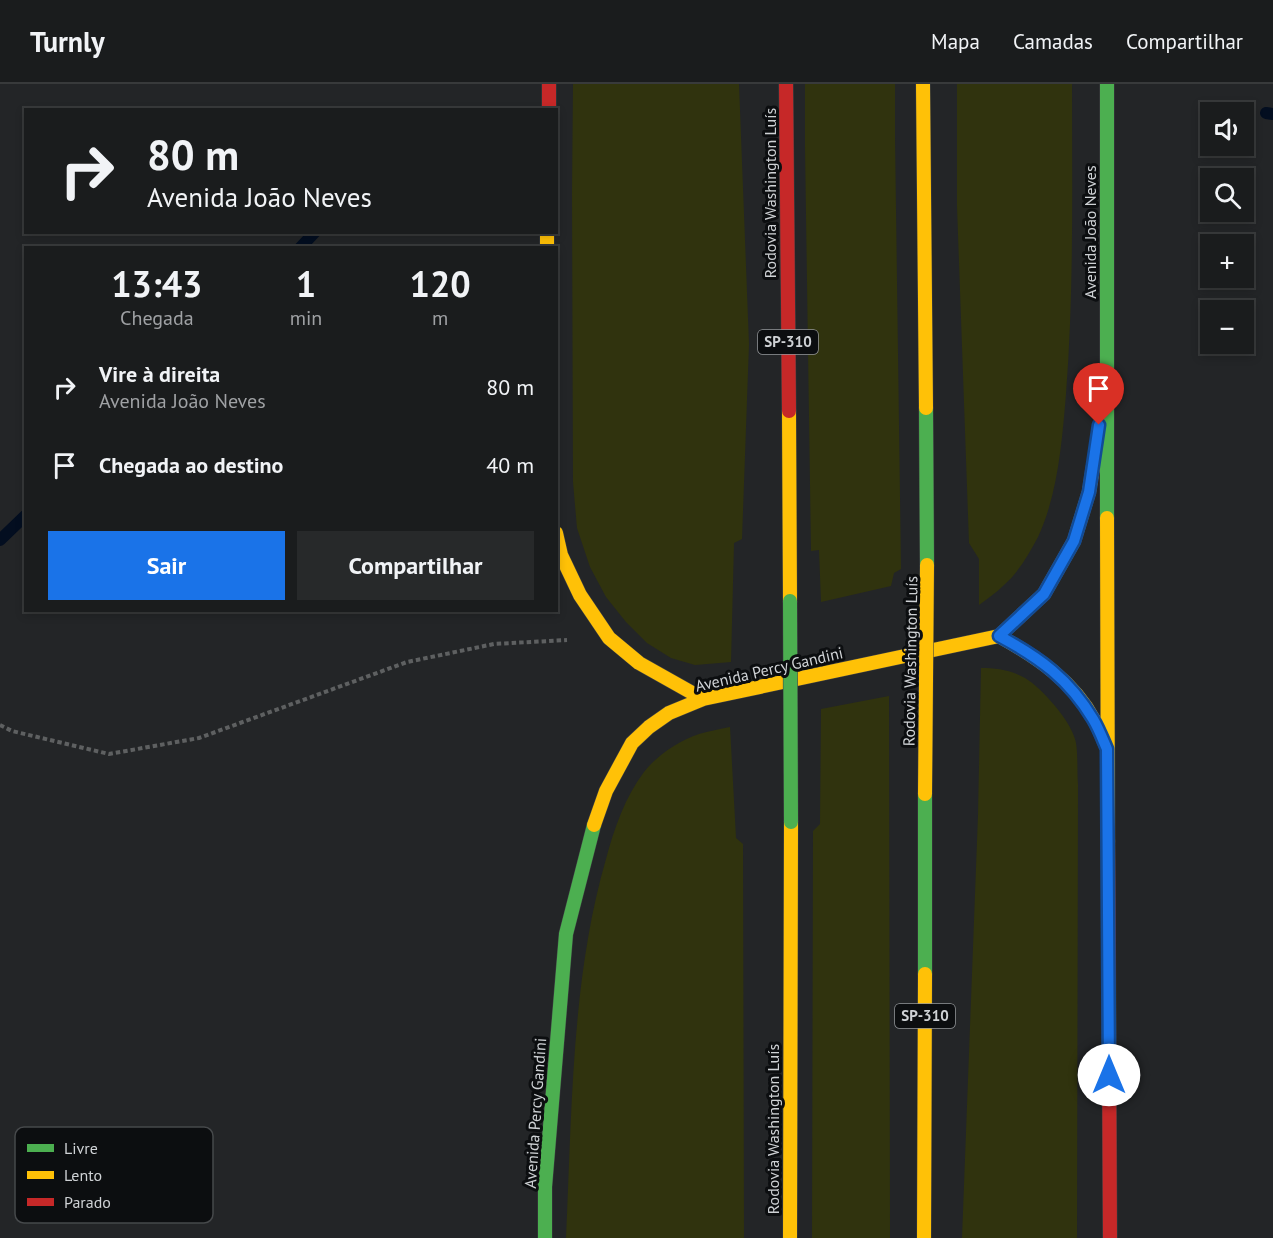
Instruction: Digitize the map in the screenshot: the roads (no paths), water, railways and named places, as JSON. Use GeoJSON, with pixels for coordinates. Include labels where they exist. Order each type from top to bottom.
{"type":"FeatureCollection","features":[{"type":"Feature","properties":{"kind":"main road"},"geometry":{"type":"LineString","coordinates":[[549,84],[549,108]]}},
{"type":"Feature","properties":{"kind":"main road","name":"Rodovia Washington Luís"},"geometry":{"type":"LineString","coordinates":[[786,84],[791,822],[790,1238]]}},
{"type":"Feature","properties":{"kind":"main road","name":"Rodovia Washington Luís"},"geometry":{"type":"LineString","coordinates":[[923,84],[927,565],[924,1238]]}},
{"type":"Feature","properties":{"kind":"main road","name":"Avenida João Neves"},"geometry":{"type":"LineString","coordinates":[[1107,84],[1110,1238]]}},
{"type":"Feature","properties":{"kind":"main road","name":"Avenida João Neves"},"geometry":{"type":"LineString","coordinates":[[1106,381],[1089,492],[1074,541],[1044,594],[999,636],[1028,651],[1054,670],[1094,720],[1107,749]]}},
{"type":"Feature","properties":{"kind":"main road"},"geometry":{"type":"LineString","coordinates":[[558,542],[561,555],[580,595],[609,638],[639,663],[703,699]]}},
{"type":"Feature","properties":{"kind":"main road","name":"Avenida Percy Gandini"},"geometry":{"type":"LineString","coordinates":[[545,1238],[545,1187],[566,934],[590,836],[606,791],[632,743],[648,727],[669,713],[703,699],[999,636]]}},
{"type":"Feature","properties":{"kind":"waterway"},"geometry":{"type":"LineString","coordinates":[[1266,113],[1273,114]]}},
{"type":"Feature","properties":{"kind":"waterway"},"geometry":{"type":"LineString","coordinates":[[302,246],[313,234]]}},
{"type":"Feature","properties":{"kind":"waterway"},"geometry":{"type":"LineString","coordinates":[[0,540],[24,517]]}}]}
